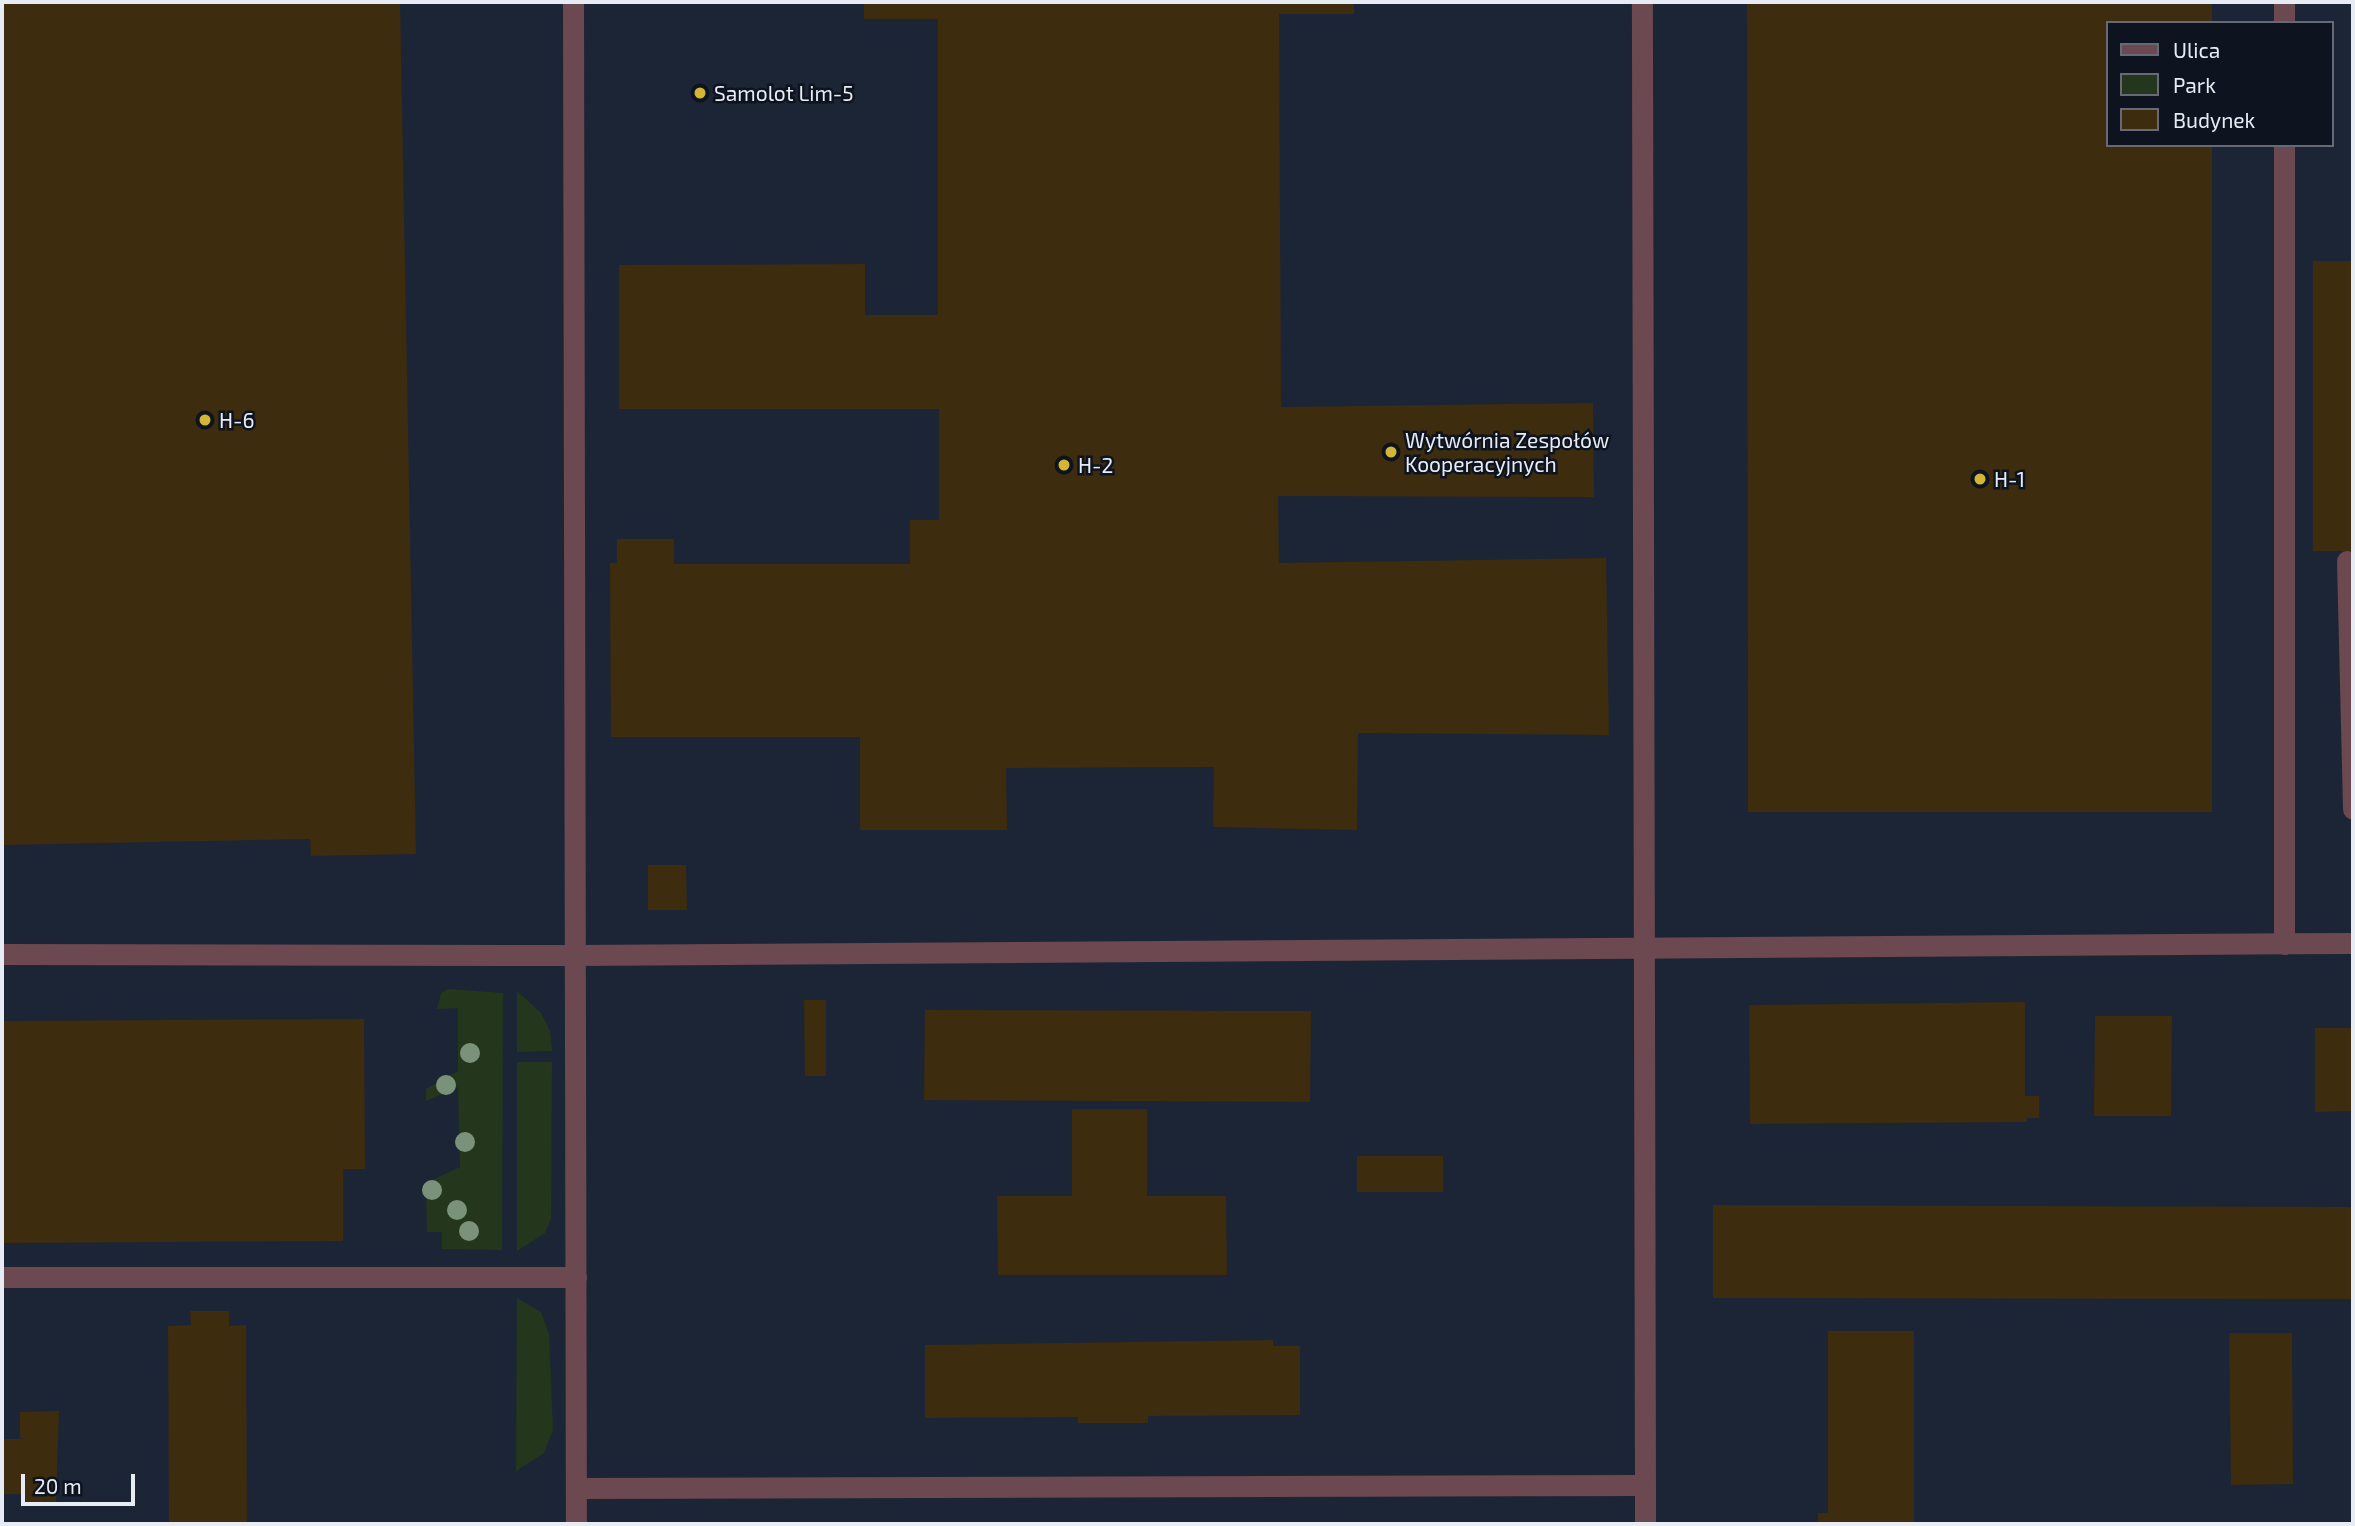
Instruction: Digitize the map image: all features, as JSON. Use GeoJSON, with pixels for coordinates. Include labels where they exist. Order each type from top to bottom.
{"type":"FeatureCollection","features":[{"type":"Feature","properties":{"kind":"lane"},"geometry":{"type":"LineString","coordinates":[[573,2],[576,1524]]}},
{"type":"Feature","properties":{"kind":"lane"},"geometry":{"type":"LineString","coordinates":[[1642,2],[1645,1524]]}},
{"type":"Feature","properties":{"kind":"lane"},"geometry":{"type":"LineString","coordinates":[[2284,2],[2284,21]]}},
{"type":"Feature","properties":{"kind":"lane"},"geometry":{"type":"LineString","coordinates":[[2284,147],[2284,944]]}},
{"type":"Feature","properties":{"kind":"lane"},"geometry":{"type":"LineString","coordinates":[[2347,561],[2353,809]]}},
{"type":"Feature","properties":{"kind":"lane"},"geometry":{"type":"LineString","coordinates":[[2,954],[575,955],[1644,945],[2353,943]]}},
{"type":"Feature","properties":{"kind":"lane"},"geometry":{"type":"LineString","coordinates":[[2,1277],[576,1277]]}},
{"type":"Feature","properties":{"kind":"lane"},"geometry":{"type":"LineString","coordinates":[[576,1488],[1645,1485]]}},
{"type":"Feature","properties":{"kind":"shaded area"},"geometry":{"type":"Polygon","coordinates":[[[2,2],[2353,2],[2353,1524],[2,1524],[2,2]]]}},
{"type":"Feature","properties":{"kind":"green space"},"geometry":{"type":"Polygon","coordinates":[[[448,989],[503,993],[502,1250],[442,1249],[442,1232],[427,1232],[426,1183],[460,1167],[458,1087],[426,1101],[426,1089],[458,1071],[458,1008],[437,1009],[441,993],[448,989]]]}},
{"type":"Feature","properties":{"kind":"green space"},"geometry":{"type":"Polygon","coordinates":[[[517,991],[541,1013],[550,1031],[552,1051],[517,1052],[517,991]]]}},
{"type":"Feature","properties":{"kind":"green space"},"geometry":{"type":"Polygon","coordinates":[[[517,1062],[552,1062],[551,1219],[545,1233],[517,1251],[517,1062]]]}},
{"type":"Feature","properties":{"kind":"green space"},"geometry":{"type":"Polygon","coordinates":[[[517,1298],[541,1312],[549,1334],[553,1430],[544,1453],[516,1471],[517,1298]]]}},
{"type":"Feature","properties":{"kind":"building","name":"H-6"},"geometry":{"type":"Polygon","coordinates":[[[2,2],[400,2],[416,854],[311,856],[310,839],[2,845],[2,2]]]}},
{"type":"Feature","properties":{"kind":"building","name":"H-2"},"geometry":{"type":"Polygon","coordinates":[[[864,2],[1354,2],[1354,14],[1279,14],[1281,407],[1593,403],[1594,497],[1278,496],[1279,563],[1606,558],[1609,735],[1358,733],[1357,830],[1213,827],[1214,767],[1006,768],[1007,830],[860,830],[860,737],[611,737],[610,563],[617,563],[617,539],[674,539],[674,564],[910,564],[910,520],[939,520],[939,409],[619,409],[619,265],[865,264],[865,315],[938,315],[938,19],[864,19],[864,2]]]}},
{"type":"Feature","properties":{"kind":"building","name":"H-1"},"geometry":{"type":"Polygon","coordinates":[[[1747,2],[2212,2],[2212,21],[2106,21],[2106,147],[2212,147],[2212,812],[1748,812],[1747,2]]]}},
{"type":"Feature","properties":{"kind":"building"},"geometry":{"type":"Polygon","coordinates":[[[2313,261],[2353,261],[2353,551],[2313,551],[2313,261]]]}},
{"type":"Feature","properties":{"kind":"building"},"geometry":{"type":"Polygon","coordinates":[[[648,865],[686,865],[687,910],[648,910],[648,865]]]}},
{"type":"Feature","properties":{"kind":"building"},"geometry":{"type":"Polygon","coordinates":[[[804,1000],[826,1000],[826,1076],[805,1076],[804,1000]]]}},
{"type":"Feature","properties":{"kind":"building"},"geometry":{"type":"Polygon","coordinates":[[[2025,1002],[2025,1096],[2039,1096],[2039,1118],[2027,1118],[2026,1122],[1750,1124],[1749,1005],[2025,1002]]]}},
{"type":"Feature","properties":{"kind":"building"},"geometry":{"type":"Polygon","coordinates":[[[925,1010],[1311,1011],[1310,1102],[924,1100],[925,1010]]]}},
{"type":"Feature","properties":{"kind":"building"},"geometry":{"type":"Polygon","coordinates":[[[2095,1016],[2172,1016],[2171,1116],[2094,1116],[2095,1016]]]}},
{"type":"Feature","properties":{"kind":"building"},"geometry":{"type":"Polygon","coordinates":[[[364,1019],[365,1169],[343,1169],[343,1241],[2,1243],[2,1021],[364,1019]]]}},
{"type":"Feature","properties":{"kind":"building"},"geometry":{"type":"Polygon","coordinates":[[[2315,1028],[2353,1028],[2353,1111],[2315,1112],[2315,1028]]]}},
{"type":"Feature","properties":{"kind":"building"},"geometry":{"type":"Polygon","coordinates":[[[1072,1109],[1147,1109],[1147,1196],[1226,1196],[1227,1275],[998,1275],[997,1196],[1072,1196],[1072,1109]]]}},
{"type":"Feature","properties":{"kind":"building"},"geometry":{"type":"Polygon","coordinates":[[[1357,1156],[1443,1156],[1443,1192],[1357,1192],[1357,1156]]]}},
{"type":"Feature","properties":{"kind":"building"},"geometry":{"type":"Polygon","coordinates":[[[1713,1205],[2353,1207],[2353,1299],[1713,1298],[1713,1205]]]}},
{"type":"Feature","properties":{"kind":"building"},"geometry":{"type":"Polygon","coordinates":[[[190,1311],[229,1311],[229,1326],[246,1325],[247,1524],[169,1524],[168,1326],[191,1325],[190,1311]]]}},
{"type":"Feature","properties":{"kind":"building"},"geometry":{"type":"Polygon","coordinates":[[[1828,1331],[1914,1331],[1914,1524],[1818,1524],[1818,1513],[1828,1513],[1828,1331]]]}},
{"type":"Feature","properties":{"kind":"building"},"geometry":{"type":"Polygon","coordinates":[[[2229,1333],[2292,1333],[2293,1484],[2231,1485],[2229,1333]]]}},
{"type":"Feature","properties":{"kind":"building"},"geometry":{"type":"Polygon","coordinates":[[[1273,1340],[1273,1346],[1300,1346],[1300,1415],[1148,1416],[1148,1423],[1078,1423],[1078,1417],[925,1418],[925,1345],[1273,1340]]]}},
{"type":"Feature","properties":{"kind":"building"},"geometry":{"type":"Polygon","coordinates":[[[59,1411],[56,1503],[24,1503],[25,1494],[3,1494],[2,1439],[24,1439],[20,1438],[20,1412],[59,1411]]]}},
{"type":"Feature","properties":{"kind":"place","name":"Samolot Lim-5"},"geometry":{"type":"Point","coordinates":[700,93]}},
{"type":"Feature","properties":{"kind":"place","name":"H-6"},"geometry":{"type":"Point","coordinates":[205,420]}},
{"type":"Feature","properties":{"kind":"place","name":"Wytwórnia Zespołów Kooperacyjnych"},"geometry":{"type":"Point","coordinates":[1391,452]}},
{"type":"Feature","properties":{"kind":"place","name":"H-2"},"geometry":{"type":"Point","coordinates":[1064,465]}},
{"type":"Feature","properties":{"kind":"place","name":"H-1"},"geometry":{"type":"Point","coordinates":[1980,479]}}]}
